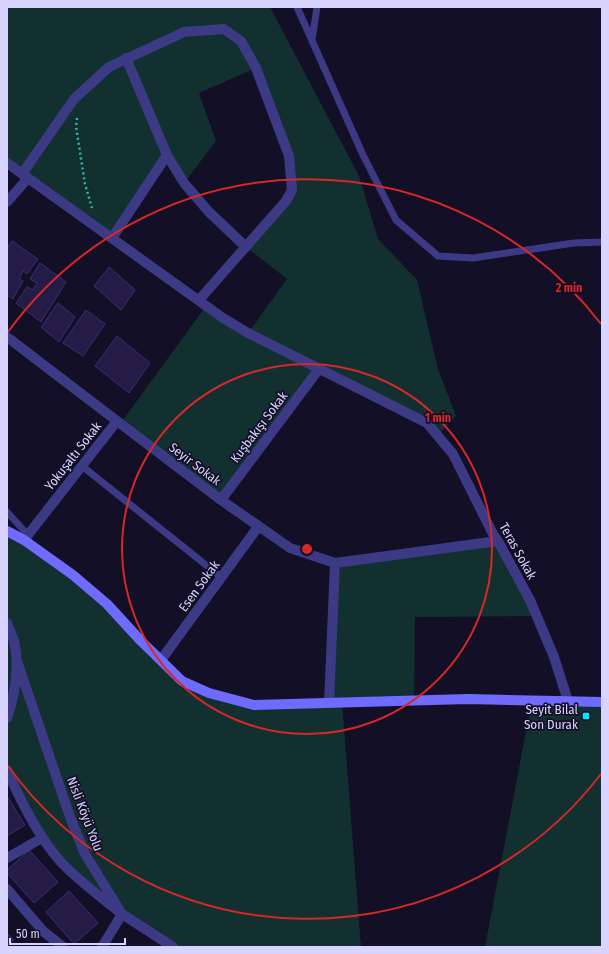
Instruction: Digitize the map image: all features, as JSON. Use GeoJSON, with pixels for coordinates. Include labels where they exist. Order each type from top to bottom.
{"type":"FeatureCollection","features":[{"type":"Feature","properties":{"kind":"main road"},"geometry":{"type":"LineString","coordinates":[[7,531],[26,537],[107,604],[141,642],[182,681],[209,693],[254,705],[468,699],[602,702]]}},
{"type":"Feature","properties":{"kind":"street"},"geometry":{"type":"LineString","coordinates":[[7,202],[77,96],[109,67],[184,32],[224,28],[241,41],[256,68],[289,156],[292,190],[286,200],[199,300]]}},
{"type":"Feature","properties":{"kind":"street"},"geometry":{"type":"LineString","coordinates":[[126,58],[167,155],[184,183],[210,212],[246,247]]}},
{"type":"Feature","properties":{"kind":"street"},"geometry":{"type":"LineString","coordinates":[[112,238],[167,155]]}},
{"type":"Feature","properties":{"kind":"street"},"geometry":{"type":"LineString","coordinates":[[7,163],[224,318],[256,338],[319,369]]}},
{"type":"Feature","properties":{"kind":"street","name":"Yokuşaltı Sokak"},"geometry":{"type":"LineString","coordinates":[[7,337],[117,421],[26,537]]}},
{"type":"Feature","properties":{"kind":"street","name":"Teras Sokak"},"geometry":{"type":"LineString","coordinates":[[319,369],[427,423],[453,454],[493,534],[530,600],[554,657],[568,701]]}},
{"type":"Feature","properties":{"kind":"street","name":"Kuşbakışı Sokak"},"geometry":{"type":"LineString","coordinates":[[221,500],[319,369]]}},
{"type":"Feature","properties":{"kind":"street","name":"Seyir Sokak"},"geometry":{"type":"LineString","coordinates":[[117,421],[221,500],[290,548],[335,564]]}},
{"type":"Feature","properties":{"kind":"street","name":"Esen Sokak"},"geometry":{"type":"LineString","coordinates":[[161,660],[258,527]]}},
{"type":"Feature","properties":{"kind":"street"},"geometry":{"type":"LineString","coordinates":[[329,703],[335,564],[498,541]]}},
{"type":"Feature","properties":{"kind":"street"},"geometry":{"type":"LineString","coordinates":[[7,623],[14,640],[17,659],[13,699],[7,718]]}},
{"type":"Feature","properties":{"kind":"street","name":"Nisli Köyü Yolu"},"geometry":{"type":"LineString","coordinates":[[17,659],[70,817],[85,854],[122,914],[172,947]]}},
{"type":"Feature","properties":{"kind":"street"},"geometry":{"type":"LineString","coordinates":[[7,770],[42,838],[60,861],[122,914],[102,947]]}},
{"type":"Feature","properties":{"kind":"street"},"geometry":{"type":"LineString","coordinates":[[7,858],[42,838]]}},
{"type":"Feature","properties":{"kind":"street"},"geometry":{"type":"LineString","coordinates":[[7,889],[43,931],[63,947]]}},
{"type":"Feature","properties":{"kind":"lane"},"geometry":{"type":"LineString","coordinates":[[297,7],[363,155],[396,220],[438,256],[473,258],[574,243],[602,242]]}},
{"type":"Feature","properties":{"kind":"lane"},"geometry":{"type":"LineString","coordinates":[[312,40],[317,7]]}},
{"type":"Feature","properties":{"kind":"lane"},"geometry":{"type":"LineString","coordinates":[[82,466],[221,577]]}},
{"type":"Feature","properties":{"kind":"lane"},"geometry":{"type":"LineString","coordinates":[[7,512],[26,537]]}},
{"type":"Feature","properties":{"kind":"path"},"geometry":{"type":"LineString","coordinates":[[77,96],[76,127],[85,184],[98,228]]}},
{"type":"Feature","properties":{"kind":"green space"},"geometry":{"type":"Polygon","coordinates":[[[7,7],[270,7],[359,176],[378,239],[417,280],[438,369],[456,416],[438,435],[427,423],[319,370],[221,500],[120,424],[206,306],[248,333],[287,279],[246,247],[292,190],[287,152],[256,68],[199,93],[216,141],[184,183],[167,155],[112,238],[7,163],[7,7]]]}},
{"type":"Feature","properties":{"kind":"green space"},"geometry":{"type":"Polygon","coordinates":[[[7,531],[73,575],[182,681],[254,705],[329,702],[335,563],[498,541],[537,616],[415,617],[414,700],[342,703],[361,947],[173,947],[60,861],[7,770],[7,531]]]}},
{"type":"Feature","properties":{"kind":"green space"},"geometry":{"type":"Polygon","coordinates":[[[532,700],[602,702],[602,947],[485,947],[532,700]]]}},
{"type":"Feature","properties":{"kind":"building"},"geometry":{"type":"Polygon","coordinates":[[[12,241],[38,259],[27,274],[23,271],[19,279],[23,281],[13,299],[7,295],[7,249],[12,241]]]}},
{"type":"Feature","properties":{"kind":"building"},"geometry":{"type":"Polygon","coordinates":[[[40,263],[66,282],[41,322],[16,303],[27,287],[33,290],[37,283],[30,279],[40,263]]]}},
{"type":"Feature","properties":{"kind":"building"},"geometry":{"type":"Polygon","coordinates":[[[109,267],[135,290],[121,310],[94,286],[109,267]]]}},
{"type":"Feature","properties":{"kind":"building"},"geometry":{"type":"Polygon","coordinates":[[[58,303],[75,317],[59,342],[41,327],[58,303]]]}},
{"type":"Feature","properties":{"kind":"building"},"geometry":{"type":"Polygon","coordinates":[[[86,310],[105,324],[83,356],[63,343],[86,310]]]}},
{"type":"Feature","properties":{"kind":"building"},"geometry":{"type":"Polygon","coordinates":[[[117,336],[150,363],[129,393],[95,366],[117,336]]]}},
{"type":"Feature","properties":{"kind":"building"},"geometry":{"type":"Polygon","coordinates":[[[7,796],[25,825],[7,836],[7,796]]]}},
{"type":"Feature","properties":{"kind":"building"},"geometry":{"type":"Polygon","coordinates":[[[29,850],[58,882],[34,903],[7,873],[7,870],[29,850]]]}},
{"type":"Feature","properties":{"kind":"building"},"geometry":{"type":"Polygon","coordinates":[[[69,891],[98,923],[74,944],[46,912],[69,891]]]}},
{"type":"Feature","properties":{"kind":"building"},"geometry":{"type":"Polygon","coordinates":[[[7,933],[14,940],[7,947],[7,933]]]}},
{"type":"Feature","properties":{"kind":"place","name":"Seyit Bilal Son Durak"},"geometry":{"type":"Point","coordinates":[586,716]}}]}
